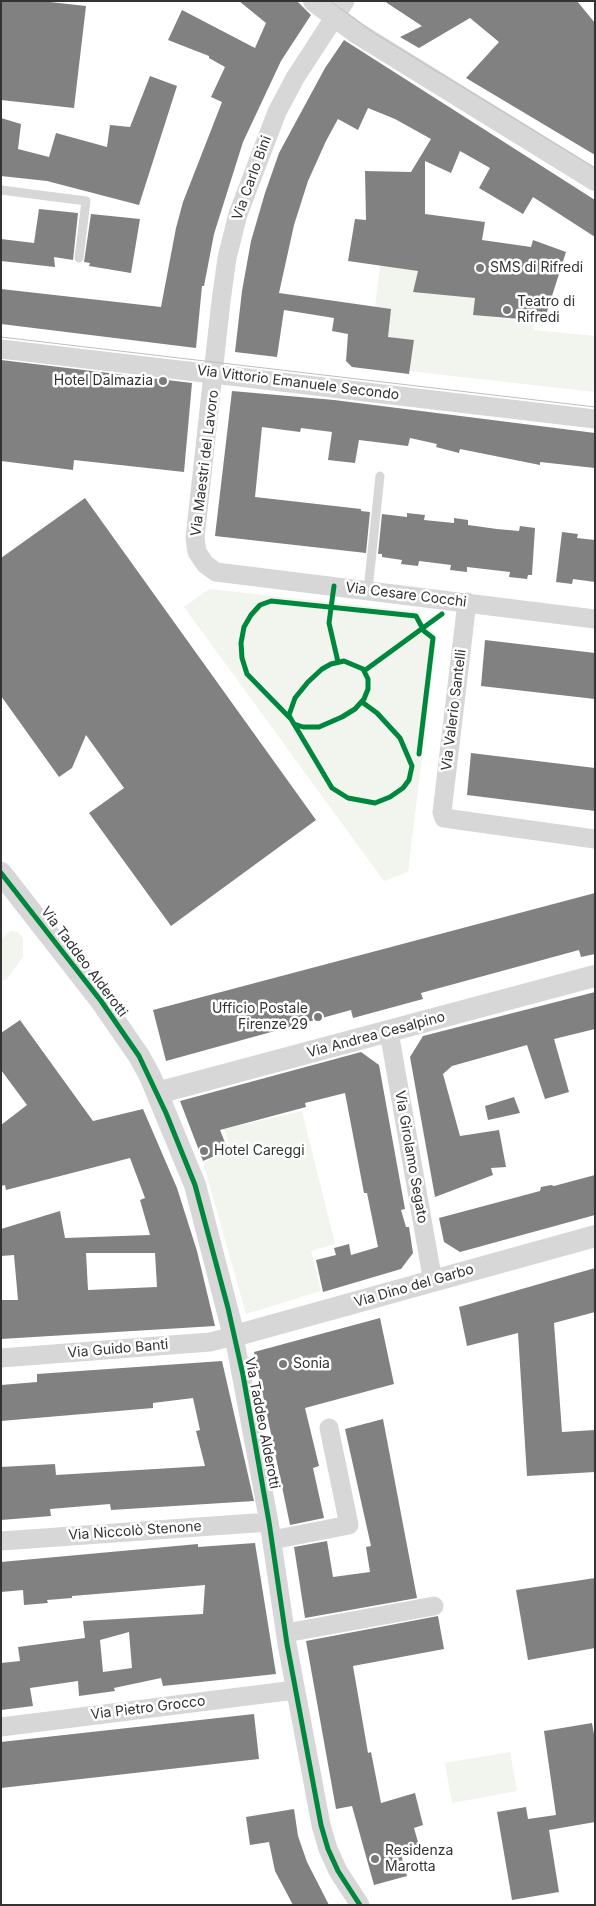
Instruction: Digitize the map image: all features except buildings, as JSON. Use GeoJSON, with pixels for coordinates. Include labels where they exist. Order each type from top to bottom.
{"type":"FeatureCollection","features":[{"type":"Feature","properties":{"kind":"street"},"geometry":{"type":"LineString","coordinates":[[314,1],[340,9],[357,33],[595,180]]}},
{"type":"Feature","properties":{"kind":"street","name":"Via Carlo Bini"},"geometry":{"type":"LineString","coordinates":[[215,374],[227,258],[246,189],[264,141],[286,93],[340,9]]}},
{"type":"Feature","properties":{"kind":"street","name":"Via Vittorio Emanuele Secondo"},"geometry":{"type":"LineString","coordinates":[[1,349],[595,418]]}},
{"type":"Feature","properties":{"kind":"street","name":"Via Maestri del Lavoro"},"geometry":{"type":"LineString","coordinates":[[197,552],[196,538],[215,374]]}},
{"type":"Feature","properties":{"kind":"street","name":"Via Cesare Cocchi"},"geometry":{"type":"LineString","coordinates":[[197,552],[205,564],[216,572],[595,619]]}},
{"type":"Feature","properties":{"kind":"street","name":"Via Valerio Santelli"},"geometry":{"type":"LineString","coordinates":[[468,602],[442,812],[444,818],[595,839]]}},
{"type":"Feature","properties":{"kind":"street","name":"Via Taddeo Alderotti"},"geometry":{"type":"LineString","coordinates":[[1,873],[101,1001],[139,1056],[157,1093],[195,1185],[234,1336],[271,1531],[295,1690],[318,1810],[328,1849],[338,1871],[360,1905]]}},
{"type":"Feature","properties":{"kind":"street","name":"Via Andrea Cesalpino"},"geometry":{"type":"LineString","coordinates":[[157,1093],[595,976]]}},
{"type":"Feature","properties":{"kind":"street","name":"Via Girolamo Segato"},"geometry":{"type":"LineString","coordinates":[[389,1032],[433,1282]]}},
{"type":"Feature","properties":{"kind":"street","name":"Via Dino del Garbo"},"geometry":{"type":"LineString","coordinates":[[234,1336],[595,1236]]}},
{"type":"Feature","properties":{"kind":"street","name":"Via Guido Banti"},"geometry":{"type":"LineString","coordinates":[[1,1358],[210,1342],[234,1336]]}},
{"type":"Feature","properties":{"kind":"street","name":"Via Niccolò Stenone"},"geometry":{"type":"LineString","coordinates":[[1,1541],[271,1531],[349,1525],[329,1428]]}},
{"type":"Feature","properties":{"kind":"street"},"geometry":{"type":"LineString","coordinates":[[286,1632],[434,1606]]}},
{"type":"Feature","properties":{"kind":"street","name":"Via Pietro Grocco"},"geometry":{"type":"LineString","coordinates":[[1,1727],[295,1690]]}},
{"type":"Feature","properties":{"kind":"lane"},"geometry":{"type":"LineString","coordinates":[[1,190],[86,201],[79,258]]}},
{"type":"Feature","properties":{"kind":"lane"},"geometry":{"type":"LineString","coordinates":[[368,590],[380,476]]}},
{"type":"Feature","properties":{"kind":"shaded area"},"geometry":{"type":"Polygon","coordinates":[[[380,265],[418,271],[413,291],[475,298],[473,315],[535,322],[534,330],[595,336],[595,392],[409,371],[414,341],[388,337],[375,307],[380,265]]]}},
{"type":"Feature","properties":{"kind":"shaded area"},"geometry":{"type":"Polygon","coordinates":[[[209,589],[420,612],[425,626],[437,635],[408,872],[384,881],[184,607],[209,589]]]}},
{"type":"Feature","properties":{"kind":"shaded area"},"geometry":{"type":"Polygon","coordinates":[[[10,931],[18,932],[21,935],[23,940],[23,957],[7,979],[1,982],[1,939],[10,931]]]}},
{"type":"Feature","properties":{"kind":"shaded area"},"geometry":{"type":"Polygon","coordinates":[[[302,1111],[335,1244],[311,1251],[321,1291],[246,1314],[203,1162],[231,1151],[224,1129],[302,1111]]]}},
{"type":"Feature","properties":{"kind":"shaded area"},"geometry":{"type":"Polygon","coordinates":[[[510,1752],[517,1791],[452,1803],[445,1763],[510,1752]]]}},
{"type":"Feature","properties":{"kind":"tram line"},"geometry":{"type":"LineString","coordinates":[[330,1],[374,33],[595,168]]}},
{"type":"Feature","properties":{"kind":"tram line"},"geometry":{"type":"LineString","coordinates":[[1,337],[595,407]]}},
{"type":"Feature","properties":{"kind":"cycle path"},"geometry":{"type":"LineString","coordinates":[[334,586],[329,623],[338,662]]}},
{"type":"Feature","properties":{"kind":"cycle path"},"geometry":{"type":"LineString","coordinates":[[362,702],[377,713],[400,738],[412,766],[409,780],[403,788],[390,797],[375,803],[348,798],[332,788],[291,719],[247,674],[242,658],[241,643],[244,627],[251,615],[260,605],[271,601],[416,616],[424,631],[433,638],[419,754]]}},
{"type":"Feature","properties":{"kind":"cycle path"},"geometry":{"type":"LineString","coordinates":[[364,671],[442,614]]}},
{"type":"Feature","properties":{"kind":"cycle path"},"geometry":{"type":"LineString","coordinates":[[291,719],[289,715],[295,698],[322,669],[331,664],[344,661],[363,669],[368,679],[368,689],[364,699],[355,709],[319,727],[303,727],[294,724]]}},
{"type":"Feature","properties":{"kind":"cycle path"},"geometry":{"type":"LineString","coordinates":[[1,873],[101,1001],[139,1056],[166,1113],[195,1185],[228,1308],[243,1375],[269,1522],[287,1644],[321,1825],[328,1849],[338,1871],[360,1905]]}},
{"type":"Feature","properties":{"kind":"place","name":"SMS di Rifredi"},"geometry":{"type":"Point","coordinates":[480,268]}},
{"type":"Feature","properties":{"kind":"place","name":"Teatro di Rifredi"},"geometry":{"type":"Point","coordinates":[507,310]}},
{"type":"Feature","properties":{"kind":"place","name":"Hotel Dalmazia"},"geometry":{"type":"Point","coordinates":[163,381]}},
{"type":"Feature","properties":{"kind":"place","name":"Ufficio Postale Firenze 29"},"geometry":{"type":"Point","coordinates":[318,1017]}},
{"type":"Feature","properties":{"kind":"place","name":"Hotel Careggi"},"geometry":{"type":"Point","coordinates":[204,1151]}},
{"type":"Feature","properties":{"kind":"place","name":"Sonia"},"geometry":{"type":"Point","coordinates":[283,1364]}},
{"type":"Feature","properties":{"kind":"place","name":"Residenza Marotta"},"geometry":{"type":"Point","coordinates":[375,1859]}}]}
